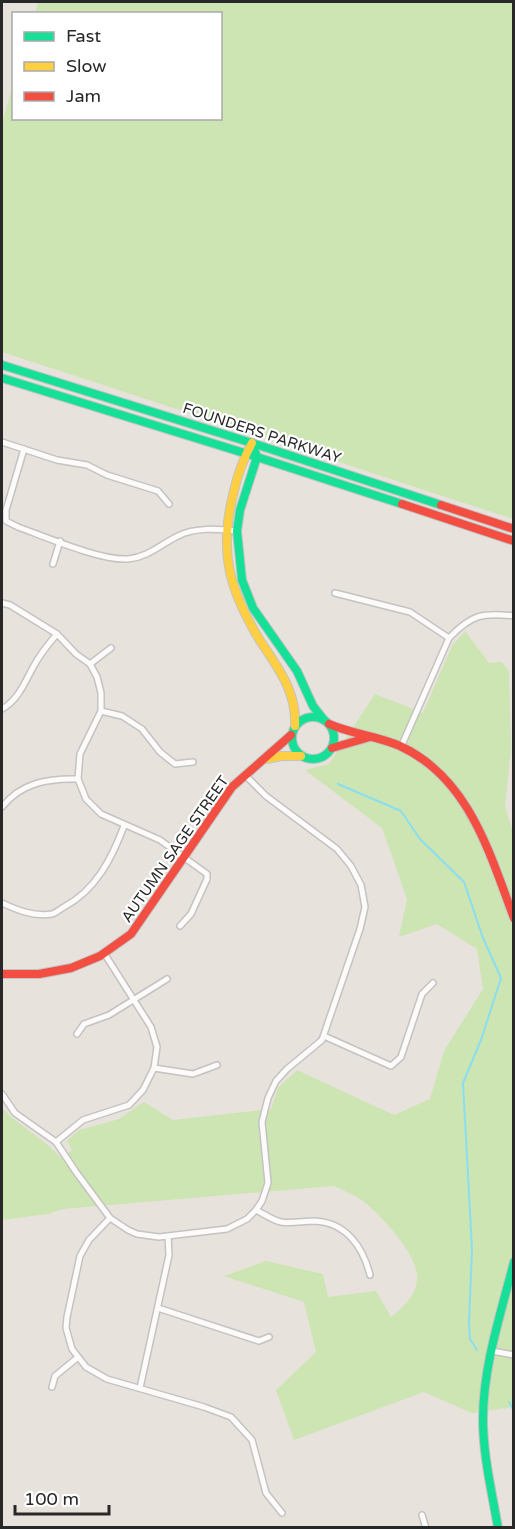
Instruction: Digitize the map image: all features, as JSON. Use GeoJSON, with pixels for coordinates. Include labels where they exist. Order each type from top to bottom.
{"type":"FeatureCollection","features":[{"type":"Feature","properties":{"kind":"main road","name":"FOUNDERS PARKWAY"},"geometry":{"type":"LineString","coordinates":[[2,365],[513,528]]}},
{"type":"Feature","properties":{"kind":"main road","name":"FOUNDERS PARKWAY"},"geometry":{"type":"LineString","coordinates":[[2,378],[256,457],[513,541]]}},
{"type":"Feature","properties":{"kind":"main road"},"geometry":{"type":"LineString","coordinates":[[252,443],[245,454],[227,514],[224,543],[232,582],[241,608],[284,676],[292,694],[296,710],[295,726],[291,735],[293,747],[301,756]]}},
{"type":"Feature","properties":{"kind":"main road"},"geometry":{"type":"LineString","coordinates":[[252,443],[256,457],[240,510],[237,531],[242,580],[253,608],[297,671],[313,706],[327,722],[334,736],[332,748]]}},
{"type":"Feature","properties":{"kind":"main road"},"geometry":{"type":"LineString","coordinates":[[295,726],[308,717],[327,722],[341,730],[401,747],[429,763],[445,776],[468,805],[513,918]]}},
{"type":"Feature","properties":{"kind":"main road","name":"AUTUMN SAGE STREET"},"geometry":{"type":"LineString","coordinates":[[2,974],[55,973],[68,970],[105,953],[131,934],[232,787],[291,735]]}},
{"type":"Feature","properties":{"kind":"main road"},"geometry":{"type":"LineString","coordinates":[[265,759],[301,756],[315,760],[321,758],[332,748],[350,741],[371,737]]}},
{"type":"Feature","properties":{"kind":"main road"},"geometry":{"type":"LineString","coordinates":[[498,1527],[485,1442],[483,1407],[492,1351],[513,1262]]}},
{"type":"Feature","properties":{"kind":"street"},"geometry":{"type":"LineString","coordinates":[[2,442],[57,460],[87,465],[107,475],[158,491],[170,504]]}},
{"type":"Feature","properties":{"kind":"street"},"geometry":{"type":"LineString","coordinates":[[24,449],[6,510],[6,521],[18,527],[110,559],[129,559],[149,554],[180,534],[204,529],[237,531]]}},
{"type":"Feature","properties":{"kind":"street"},"geometry":{"type":"LineString","coordinates":[[53,564],[60,541]]}},
{"type":"Feature","properties":{"kind":"street"},"geometry":{"type":"LineString","coordinates":[[335,593],[410,612],[449,638]]}},
{"type":"Feature","properties":{"kind":"street"},"geometry":{"type":"LineString","coordinates":[[2,603],[10,605],[57,634],[76,654],[90,664],[97,677],[101,693],[101,711],[80,754],[78,779],[86,799],[101,814],[160,840],[205,871],[207,879],[191,914],[180,926]]}},
{"type":"Feature","properties":{"kind":"street"},"geometry":{"type":"LineString","coordinates":[[401,747],[449,638],[462,624],[477,615],[513,616]]}},
{"type":"Feature","properties":{"kind":"street"},"geometry":{"type":"LineString","coordinates":[[2,709],[26,684],[38,658],[57,634]]}},
{"type":"Feature","properties":{"kind":"street"},"geometry":{"type":"LineString","coordinates":[[90,664],[111,648]]}},
{"type":"Feature","properties":{"kind":"street"},"geometry":{"type":"LineString","coordinates":[[101,711],[122,716],[142,729],[160,752],[175,764],[193,762]]}},
{"type":"Feature","properties":{"kind":"street"},"geometry":{"type":"LineString","coordinates":[[2,1095],[15,1113],[56,1142],[110,1218],[137,1234],[159,1237],[227,1229],[247,1219],[256,1210],[268,1184],[262,1122],[268,1098],[276,1081],[287,1068],[322,1040],[360,929],[364,907],[361,885],[351,866],[337,849],[266,796],[245,775]]}},
{"type":"Feature","properties":{"kind":"street"},"geometry":{"type":"LineString","coordinates":[[2,807],[9,798],[32,784],[53,778],[78,779]]}},
{"type":"Feature","properties":{"kind":"street"},"geometry":{"type":"LineString","coordinates":[[2,903],[24,913],[52,914],[74,902],[94,884],[113,854],[124,826]]}},
{"type":"Feature","properties":{"kind":"street"},"geometry":{"type":"LineString","coordinates":[[56,1142],[83,1120],[129,1105],[143,1090],[154,1068],[155,1037],[105,953]]}},
{"type":"Feature","properties":{"kind":"street"},"geometry":{"type":"LineString","coordinates":[[77,1034],[84,1024],[109,1015],[167,979]]}},
{"type":"Feature","properties":{"kind":"street"},"geometry":{"type":"LineString","coordinates":[[324,1036],[391,1065],[400,1058],[422,994],[433,983]]}},
{"type":"Feature","properties":{"kind":"street"},"geometry":{"type":"LineString","coordinates":[[154,1068],[193,1074],[217,1065]]}},
{"type":"Feature","properties":{"kind":"street"},"geometry":{"type":"LineString","coordinates":[[256,1210],[279,1221],[314,1221],[334,1226],[351,1238],[363,1252],[370,1275]]}},
{"type":"Feature","properties":{"kind":"street"},"geometry":{"type":"LineString","coordinates":[[110,1218],[89,1240],[80,1256],[66,1328],[77,1358],[97,1374],[231,1417],[252,1440],[266,1493],[282,1513]]}},
{"type":"Feature","properties":{"kind":"street"},"geometry":{"type":"LineString","coordinates":[[140,1388],[169,1255],[168,1236]]}},
{"type":"Feature","properties":{"kind":"street"},"geometry":{"type":"LineString","coordinates":[[158,1308],[259,1341],[269,1337]]}},
{"type":"Feature","properties":{"kind":"street"},"geometry":{"type":"LineString","coordinates":[[492,1351],[513,1355]]}},
{"type":"Feature","properties":{"kind":"street"},"geometry":{"type":"LineString","coordinates":[[52,1387],[56,1376],[77,1358]]}},
{"type":"Feature","properties":{"kind":"street"},"geometry":{"type":"LineString","coordinates":[[422,1515],[426,1527]]}},
{"type":"Feature","properties":{"kind":"green space"},"geometry":{"type":"Polygon","coordinates":[[[38,2],[513,2],[513,519],[2,352],[2,124],[12,88],[12,120],[222,120],[222,12],[35,12],[38,2]]]}},
{"type":"Feature","properties":{"kind":"green space"},"geometry":{"type":"Polygon","coordinates":[[[465,631],[489,663],[502,662],[509,671],[511,749],[505,806],[514,835],[513,1407],[472,1413],[424,1392],[294,1440],[276,1390],[316,1352],[304,1302],[224,1276],[266,1261],[323,1274],[328,1297],[376,1291],[391,1317],[413,1294],[417,1276],[411,1257],[388,1225],[363,1201],[334,1186],[63,1209],[48,1214],[2,1220],[2,1108],[61,1158],[72,1150],[67,1141],[79,1130],[119,1119],[144,1102],[173,1120],[271,1109],[278,1088],[297,1070],[394,1115],[430,1099],[444,1051],[483,989],[477,949],[437,924],[399,937],[407,899],[382,828],[305,770],[329,764],[375,694],[423,713],[452,646],[465,631]]]}},
{"type":"Feature","properties":{"kind":"waterway"},"geometry":{"type":"LineString","coordinates":[[338,784],[401,811],[420,839],[464,882],[483,938],[501,978],[481,1040],[463,1083],[472,1249],[469,1322],[470,1339],[477,1350]]}},
{"type":"Feature","properties":{"kind":"waterway"},"geometry":{"type":"LineString","coordinates":[[509,1402],[514,1411]]}},
{"type":"Feature","properties":{"kind":"traffic: fast"},"geometry":{"type":"LineString","coordinates":[[2,365],[441,505]]}},
{"type":"Feature","properties":{"kind":"traffic: fast"},"geometry":{"type":"LineString","coordinates":[[2,378],[402,504]]}},
{"type":"Feature","properties":{"kind":"traffic: fast"},"geometry":{"type":"LineString","coordinates":[[252,443],[257,457],[240,510],[237,531],[242,580],[253,608],[297,671],[313,706],[324,720]]}},
{"type":"Feature","properties":{"kind":"traffic: fast"},"geometry":{"type":"LineString","coordinates":[[313,717],[321,718],[328,723],[333,730],[334,738],[333,746],[328,753],[321,758],[313,759],[305,758],[298,753],[293,746],[292,738],[293,730],[298,723],[305,718],[313,717]]}},
{"type":"Feature","properties":{"kind":"traffic: fast"},"geometry":{"type":"LineString","coordinates":[[498,1528],[484,1447],[484,1399],[494,1340],[514,1262]]}},
{"type":"Feature","properties":{"kind":"traffic: slow"},"geometry":{"type":"LineString","coordinates":[[252,443],[238,475],[233,495],[227,552],[240,603],[289,690],[295,713],[295,726]]}},
{"type":"Feature","properties":{"kind":"traffic: slow"},"geometry":{"type":"LineString","coordinates":[[267,759],[301,756]]}},
{"type":"Feature","properties":{"kind":"traffic: jam"},"geometry":{"type":"LineString","coordinates":[[402,504],[514,541]]}},
{"type":"Feature","properties":{"kind":"traffic: jam"},"geometry":{"type":"LineString","coordinates":[[441,505],[514,529]]}},
{"type":"Feature","properties":{"kind":"traffic: jam"},"geometry":{"type":"LineString","coordinates":[[329,724],[400,746],[424,760],[443,777],[460,797],[474,819],[514,918]]}},
{"type":"Feature","properties":{"kind":"traffic: jam"},"geometry":{"type":"LineString","coordinates":[[2,974],[39,974],[71,968],[100,956],[131,934],[232,787],[291,735]]}},
{"type":"Feature","properties":{"kind":"traffic: jam"},"geometry":{"type":"LineString","coordinates":[[332,748],[370,737]]}}]}
